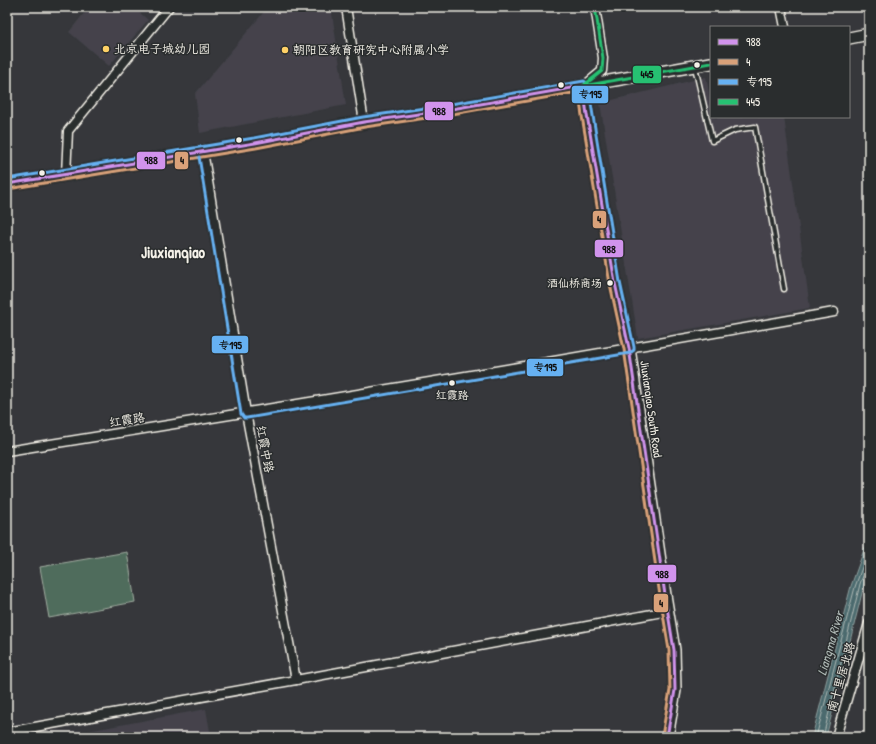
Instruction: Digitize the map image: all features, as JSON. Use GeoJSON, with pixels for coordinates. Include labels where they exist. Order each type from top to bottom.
{"type":"FeatureCollection","features":[{"type":"Feature","properties":{"kind":"street"},"geometry":{"type":"LineString","coordinates":[[66,175],[68,131],[169,7]]}},
{"type":"Feature","properties":{"kind":"street"},"geometry":{"type":"LineString","coordinates":[[346,7],[364,122]]}},
{"type":"Feature","properties":{"kind":"street"},"geometry":{"type":"LineString","coordinates":[[583,86],[602,71],[603,58],[595,7]]}},
{"type":"Feature","properties":{"kind":"street"},"geometry":{"type":"LineString","coordinates":[[781,7],[785,26]]}},
{"type":"Feature","properties":{"kind":"street"},"geometry":{"type":"LineString","coordinates":[[850,38],[869,34]]}},
{"type":"Feature","properties":{"kind":"street"},"geometry":{"type":"LineString","coordinates":[[7,184],[66,175],[364,122],[446,110],[710,63]]}},
{"type":"Feature","properties":{"kind":"street","name":"Jiuxianqiao South Road"},"geometry":{"type":"LineString","coordinates":[[583,86],[615,283],[629,348],[674,650],[675,690],[667,737]]}},
{"type":"Feature","properties":{"kind":"street","name":"红霞中路"},"geometry":{"type":"LineString","coordinates":[[203,151],[246,413],[296,680]]}},
{"type":"Feature","properties":{"kind":"street","name":"红霞路"},"geometry":{"type":"LineString","coordinates":[[7,452],[246,413],[834,312]]}},
{"type":"Feature","properties":{"kind":"street"},"geometry":{"type":"LineString","coordinates":[[7,732],[668,611]]}},
{"type":"Feature","properties":{"kind":"street","name":"南十里居北路"},"geometry":{"type":"LineString","coordinates":[[836,737],[869,623]]}},
{"type":"Feature","properties":{"kind":"lane"},"geometry":{"type":"LineString","coordinates":[[694,66],[712,141],[735,130],[755,127],[784,289]]}},
{"type":"Feature","properties":{"kind":"shaded area","name":"北京电子城幼儿园"},"geometry":{"type":"Polygon","coordinates":[[[89,7],[133,7],[148,20],[109,66],[69,32],[89,7]]]}},
{"type":"Feature","properties":{"kind":"shaded area","name":"朝阳区教育研究中心附属小学"},"geometry":{"type":"Polygon","coordinates":[[[268,7],[331,7],[346,105],[200,133],[195,94],[268,7]]]}},
{"type":"Feature","properties":{"kind":"shaded area"},"geometry":{"type":"Polygon","coordinates":[[[706,77],[710,97],[710,118],[784,118],[810,308],[638,338],[600,103],[706,77]]]}},
{"type":"Feature","properties":{"kind":"shaded area"},"geometry":{"type":"Polygon","coordinates":[[[206,709],[211,737],[61,737],[61,736],[206,709]]]}},
{"type":"Feature","properties":{"kind":"green space"},"geometry":{"type":"Polygon","coordinates":[[[127,552],[135,602],[49,618],[40,567],[127,552]]]}},
{"type":"Feature","properties":{"kind":"water"},"geometry":{"type":"Polygon","coordinates":[[[869,536],[869,571],[864,585],[826,737],[812,737],[851,586],[869,536]]]}},
{"type":"Feature","properties":{"kind":"transit line","name":"445"},"geometry":{"type":"LineString","coordinates":[[583,86],[602,71],[603,58],[595,7]]}},
{"type":"Feature","properties":{"kind":"transit line","name":"445"},"geometry":{"type":"LineString","coordinates":[[583,86],[710,63]]}},
{"type":"Feature","properties":{"kind":"transit line","name":"专195"},"geometry":{"type":"LineString","coordinates":[[7,179],[254,138],[363,117],[445,105],[584,81],[588,85],[620,282],[634,350],[630,353],[244,418],[241,414],[199,157]]}},
{"type":"Feature","properties":{"kind":"transit line","name":"988"},"geometry":{"type":"LineString","coordinates":[[583,86],[615,283],[629,348],[674,650],[675,690],[667,737]]}},
{"type":"Feature","properties":{"kind":"transit line","name":"988"},"geometry":{"type":"LineString","coordinates":[[7,184],[255,143],[364,122],[446,110],[583,86]]}},
{"type":"Feature","properties":{"kind":"transit line","name":"4"},"geometry":{"type":"LineString","coordinates":[[578,87],[610,284],[624,349],[669,650],[670,690],[662,736]]}},
{"type":"Feature","properties":{"kind":"transit line","name":"4"},"geometry":{"type":"LineString","coordinates":[[8,189],[256,148],[365,127],[447,115],[584,91]]}},
{"type":"Feature","properties":{"kind":"place","name":"北京电子城幼儿园"},"geometry":{"type":"Point","coordinates":[106,49]}},
{"type":"Feature","properties":{"kind":"place","name":"朝阳区教育研究中心附属小学"},"geometry":{"type":"Point","coordinates":[285,50]}},
{"type":"Feature","properties":{"kind":"place","name":"酒仙桥商场"},"geometry":{"type":"Point","coordinates":[610,283]}},
{"type":"Feature","properties":{"kind":"place","name":"红霞路"},"geometry":{"type":"Point","coordinates":[452,383]}},
{"type":"Feature","properties":{"kind":"district","name":"Jiuxianqiao"},"geometry":{"type":"Point","coordinates":[173,252]}},
{"type":"Feature","properties":{"kind":"water label","name":"Liangma River"},"geometry":{"type":"Point","coordinates":[830,643]}}]}
